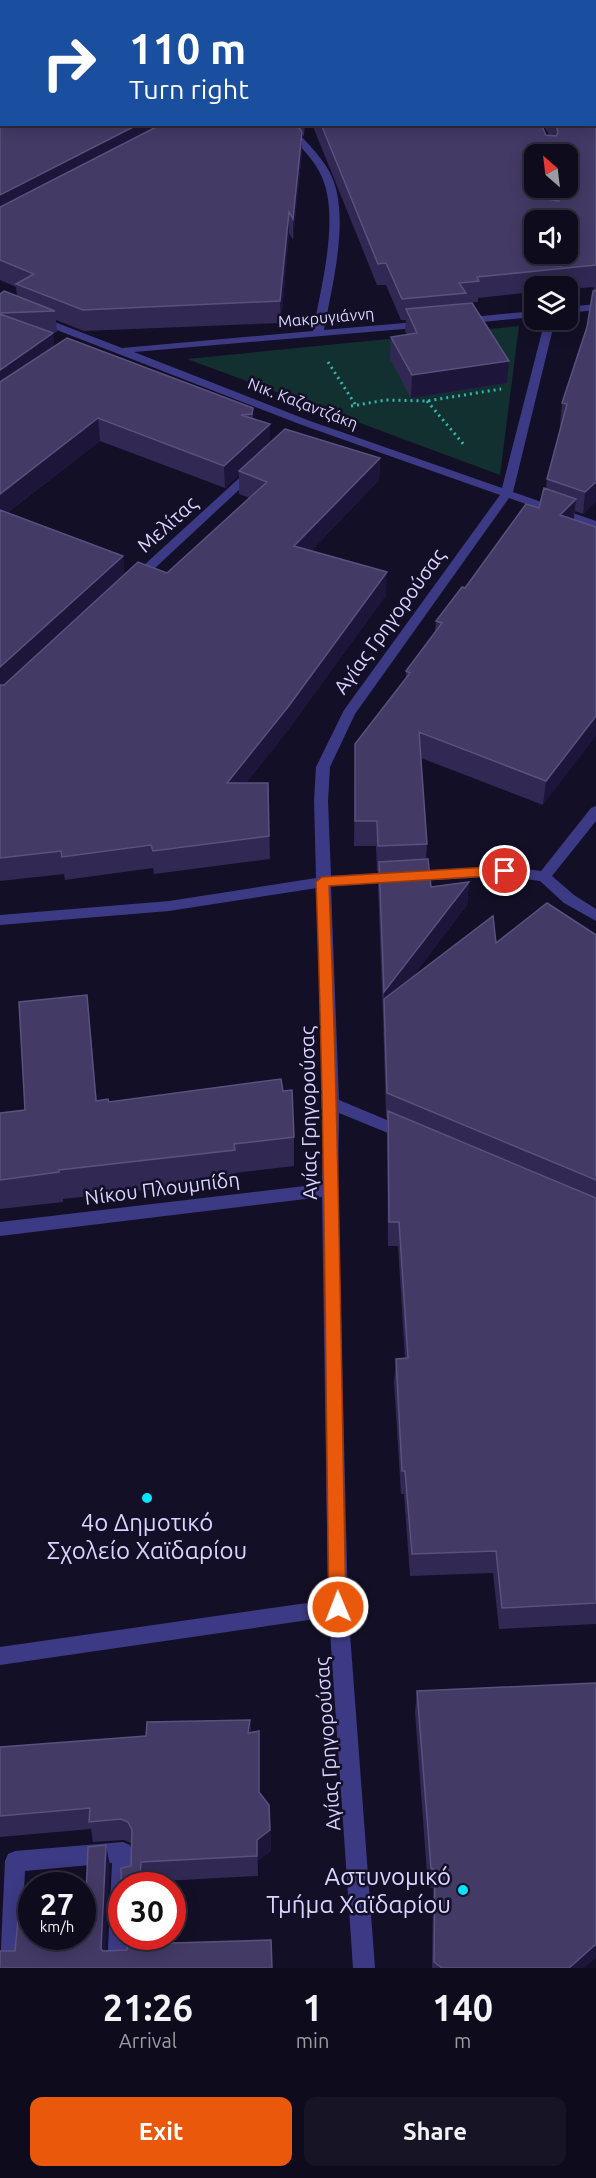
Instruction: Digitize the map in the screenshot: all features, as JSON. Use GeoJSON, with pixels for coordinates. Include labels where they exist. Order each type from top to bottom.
{"type":"FeatureCollection","features":[{"type":"Feature","properties":{"kind":"street"},"geometry":{"type":"LineString","coordinates":[[287,126],[325,172],[332,193],[335,214],[318,335]]}},
{"type":"Feature","properties":{"kind":"street","name":"Νικ. Καζαντζάκη"},"geometry":{"type":"LineString","coordinates":[[0,304],[84,342],[121,350],[302,427],[507,493],[596,525]]}},
{"type":"Feature","properties":{"kind":"street"},"geometry":{"type":"LineString","coordinates":[[578,309],[596,307]]}},
{"type":"Feature","properties":{"kind":"street","name":"Μακρυγιάννη"},"geometry":{"type":"LineString","coordinates":[[121,350],[318,335],[524,315]]}},
{"type":"Feature","properties":{"kind":"street","name":"Αγίας Γρηγορούσας"},"geometry":{"type":"LineString","coordinates":[[364,1968],[338,1607],[330,1190],[331,1103],[322,882],[323,767],[349,713],[507,493],[548,330]]}},
{"type":"Feature","properties":{"kind":"street","name":"Μελίτας"},"geometry":{"type":"LineString","coordinates":[[123,591],[263,463]]}},
{"type":"Feature","properties":{"kind":"street"},"geometry":{"type":"LineString","coordinates":[[544,877],[596,811]]}},
{"type":"Feature","properties":{"kind":"street"},"geometry":{"type":"LineString","coordinates":[[0,920],[169,906],[322,882],[505,871],[544,877],[570,899],[596,916]]}},
{"type":"Feature","properties":{"kind":"street"},"geometry":{"type":"LineString","coordinates":[[331,1103],[419,1140]]}},
{"type":"Feature","properties":{"kind":"street","name":"Νίκου Πλουμπίδη"},"geometry":{"type":"LineString","coordinates":[[0,1229],[330,1190]]}},
{"type":"Feature","properties":{"kind":"street"},"geometry":{"type":"LineString","coordinates":[[0,1656],[338,1607]]}},
{"type":"Feature","properties":{"kind":"street"},"geometry":{"type":"LineString","coordinates":[[9,1968],[15,1861],[123,1852],[122,1872]]}},
{"type":"Feature","properties":{"kind":"street"},"geometry":{"type":"LineString","coordinates":[[118,1968],[119,1950]]}},
{"type":"Feature","properties":{"kind":"path"},"geometry":{"type":"LineString","coordinates":[[318,335],[321,351],[355,404]]}},
{"type":"Feature","properties":{"kind":"path"},"geometry":{"type":"LineString","coordinates":[[302,427],[355,404],[386,400],[427,401],[535,384]]}},
{"type":"Feature","properties":{"kind":"green space"},"geometry":{"type":"Polygon","coordinates":[[[519,326],[500,475],[187,359],[519,326]]]}},
{"type":"Feature","properties":{"kind":"building"},"geometry":{"type":"Polygon","coordinates":[[[0,126],[135,126],[0,195],[0,126]]]}},
{"type":"Feature","properties":{"kind":"building"},"geometry":{"type":"Polygon","coordinates":[[[158,126],[298,126],[302,132],[293,219],[289,212],[280,301],[83,310],[16,284],[34,274],[0,260],[0,207],[158,126]]]}},
{"type":"Feature","properties":{"kind":"building"},"geometry":{"type":"Polygon","coordinates":[[[322,126],[542,126],[546,135],[556,136],[558,133],[556,126],[596,126],[596,265],[477,277],[479,281],[459,283],[466,293],[402,299],[386,263],[378,264],[322,126]]]}},
{"type":"Feature","properties":{"kind":"building"},"geometry":{"type":"Polygon","coordinates":[[[596,290],[596,482],[585,492],[547,479],[567,404],[562,403],[587,327],[593,291],[596,290]]]}},
{"type":"Feature","properties":{"kind":"building"},"geometry":{"type":"Polygon","coordinates":[[[4,291],[55,311],[0,313],[0,294],[4,291]]]}},
{"type":"Feature","properties":{"kind":"building"},"geometry":{"type":"Polygon","coordinates":[[[472,303],[509,361],[412,375],[391,337],[417,333],[406,309],[472,303]]]}},
{"type":"Feature","properties":{"kind":"building"},"geometry":{"type":"Polygon","coordinates":[[[0,314],[53,333],[0,370],[0,314]]]}},
{"type":"Feature","properties":{"kind":"building"},"geometry":{"type":"Polygon","coordinates":[[[67,338],[253,408],[252,414],[241,415],[270,424],[224,466],[98,418],[0,494],[0,382],[67,338]]]}},
{"type":"Feature","properties":{"kind":"building"},"geometry":{"type":"Polygon","coordinates":[[[285,429],[380,458],[294,546],[387,572],[288,707],[227,783],[268,783],[269,836],[153,851],[151,845],[62,857],[61,851],[0,858],[0,685],[4,685],[138,562],[167,573],[267,482],[239,471],[285,429]]]}},
{"type":"Feature","properties":{"kind":"building"},"geometry":{"type":"Polygon","coordinates":[[[544,488],[576,499],[560,515],[596,527],[596,716],[546,781],[419,732],[427,844],[378,846],[377,821],[355,821],[355,744],[410,673],[406,671],[442,623],[436,621],[462,587],[465,588],[526,504],[539,508],[544,488]]]}},
{"type":"Feature","properties":{"kind":"building"},"geometry":{"type":"Polygon","coordinates":[[[0,510],[123,556],[0,667],[0,510]]]}},
{"type":"Feature","properties":{"kind":"building"},"geometry":{"type":"Polygon","coordinates":[[[428,859],[431,887],[469,882],[384,992],[379,862],[428,859]]]}},
{"type":"Feature","properties":{"kind":"building"},"geometry":{"type":"Polygon","coordinates":[[[547,903],[596,935],[596,1180],[387,1093],[384,999],[493,916],[496,943],[547,903]]]}},
{"type":"Feature","properties":{"kind":"building"},"geometry":{"type":"Polygon","coordinates":[[[87,995],[96,1101],[108,1099],[109,1102],[281,1079],[283,1091],[292,1090],[294,1137],[234,1144],[235,1150],[59,1170],[59,1172],[0,1180],[0,1113],[25,1110],[19,1002],[87,995]]]}},
{"type":"Feature","properties":{"kind":"building"},"geometry":{"type":"Polygon","coordinates":[[[388,1111],[596,1198],[596,1603],[502,1608],[496,1551],[412,1554],[405,1471],[402,1471],[396,1359],[408,1358],[399,1222],[389,1222],[388,1111]]]}},
{"type":"Feature","properties":{"kind":"building"},"geometry":{"type":"Polygon","coordinates":[[[596,1683],[596,1944],[569,1968],[442,1968],[434,1962],[435,1870],[431,1868],[417,1691],[596,1683]]]}},
{"type":"Feature","properties":{"kind":"building"},"geometry":{"type":"Polygon","coordinates":[[[250,1720],[248,1733],[259,1731],[259,1792],[269,1805],[270,1830],[257,1840],[257,1856],[141,1862],[141,1872],[121,1872],[121,1868],[131,1866],[132,1830],[128,1822],[121,1819],[89,1822],[90,1808],[0,1816],[0,1747],[146,1736],[147,1722],[250,1720]]]}},
{"type":"Feature","properties":{"kind":"building"},"geometry":{"type":"Polygon","coordinates":[[[106,1845],[101,1949],[103,1951],[186,1950],[186,1943],[271,1940],[272,1968],[0,1968],[0,1951],[15,1951],[18,1920],[18,1950],[96,1950],[96,1872],[87,1872],[88,1847],[106,1845]]]}},
{"type":"Feature","properties":{"kind":"place","name":"4ο Δημοτικό Σχολείο Χαϊδαρίου"},"geometry":{"type":"Point","coordinates":[147,1498]}},
{"type":"Feature","properties":{"kind":"place","name":"Αστυνομικό Τμήμα Χαϊδαρίου"},"geometry":{"type":"Point","coordinates":[463,1890]}},
{"type":"Feature","properties":{"kind":"route"},"geometry":{"type":"LineString","coordinates":[[338,1607],[330,1190],[331,1103],[322,882],[505,871]]}}]}
